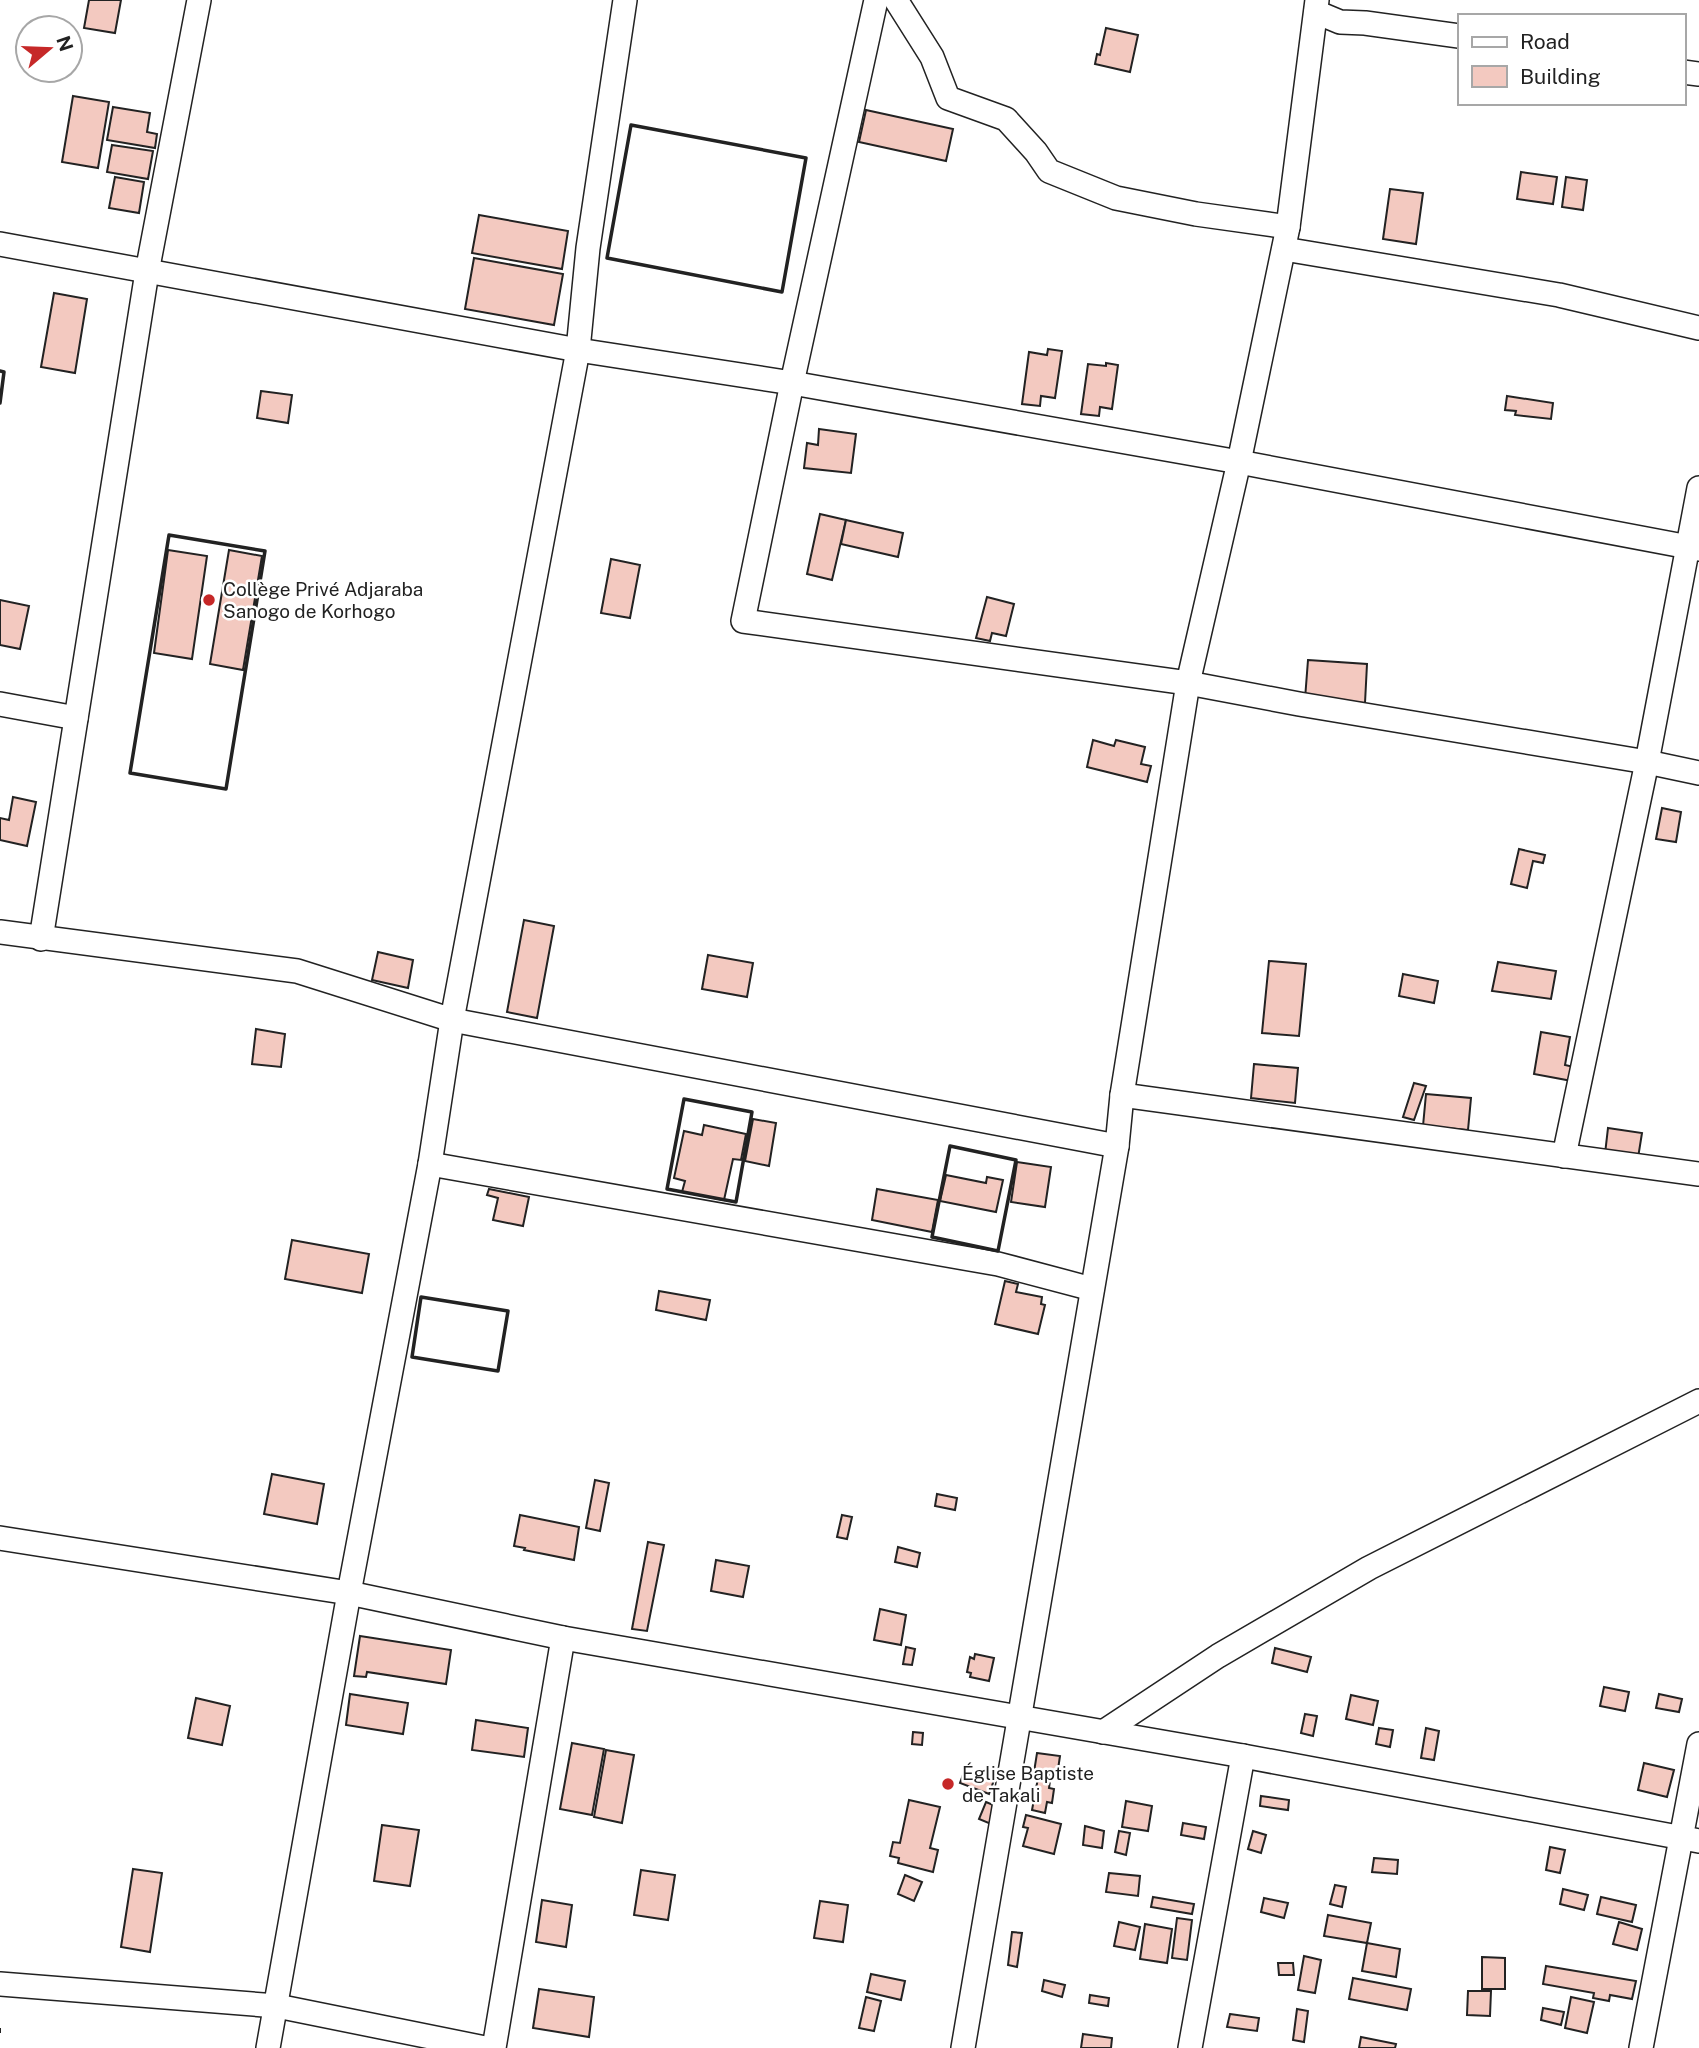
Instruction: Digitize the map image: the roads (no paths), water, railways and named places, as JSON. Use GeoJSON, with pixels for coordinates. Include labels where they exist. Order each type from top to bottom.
{"type":"FeatureCollection","features":[{"type":"Feature","properties":{"kind":"street"},"geometry":{"type":"LineString","coordinates":[[41,939],[146,272],[199,0]]}},
{"type":"Feature","properties":{"kind":"street"},"geometry":{"type":"LineString","coordinates":[[268,2048],[349,1593],[430,1164],[452,1020],[578,350],[588,248],[625,0]]}},
{"type":"Feature","properties":{"kind":"street"},"geometry":{"type":"LineString","coordinates":[[876,0],[743,621],[1188,683],[1699,772]]}},
{"type":"Feature","properties":{"kind":"street"},"geometry":{"type":"LineString","coordinates":[[896,0],[932,57],[947,98],[1006,119],[1049,170],[1116,198],[1699,328]]}},
{"type":"Feature","properties":{"kind":"street"},"geometry":{"type":"LineString","coordinates":[[962,2048],[1117,1146],[1122,1095],[1188,683],[1239,462],[1286,238],[1316,6],[1340,22],[1458,36]]}},
{"type":"Feature","properties":{"kind":"street"},"geometry":{"type":"LineString","coordinates":[[0,244],[578,350],[792,383],[1239,462],[1694,548]]}},
{"type":"Feature","properties":{"kind":"street"},"geometry":{"type":"LineString","coordinates":[[1564,1156],[1694,548],[1699,488]]}},
{"type":"Feature","properties":{"kind":"street"},"geometry":{"type":"LineString","coordinates":[[0,704],[76,718]]}},
{"type":"Feature","properties":{"kind":"street"},"geometry":{"type":"LineString","coordinates":[[0,932],[297,971],[452,1020],[1117,1146]]}},
{"type":"Feature","properties":{"kind":"street"},"geometry":{"type":"LineString","coordinates":[[1122,1095],[1699,1174]]}},
{"type":"Feature","properties":{"kind":"street"},"geometry":{"type":"LineString","coordinates":[[430,1164],[998,1264],[1092,1289]]}},
{"type":"Feature","properties":{"kind":"street"},"geometry":{"type":"LineString","coordinates":[[1103,1732],[1218,1656],[1369,1568],[1699,1401]]}},
{"type":"Feature","properties":{"kind":"street"},"geometry":{"type":"LineString","coordinates":[[0,1538],[349,1593],[563,1638],[1243,1756],[1690,1840]]}},
{"type":"Feature","properties":{"kind":"street"},"geometry":{"type":"LineString","coordinates":[[494,2048],[563,1638]]}},
{"type":"Feature","properties":{"kind":"street"},"geometry":{"type":"LineString","coordinates":[[1641,2048],[1690,1840],[1699,1744]]}},
{"type":"Feature","properties":{"kind":"street"},"geometry":{"type":"LineString","coordinates":[[1190,2048],[1243,1756]]}},
{"type":"Feature","properties":{"kind":"street"},"geometry":{"type":"LineString","coordinates":[[0,1984],[277,2006],[485,2048]]}},
{"type":"Feature","properties":{"kind":"place","name":"Collège Privé Adjaraba Sanogo de Korhogo"},"geometry":{"type":"Point","coordinates":[209,600]}},
{"type":"Feature","properties":{"kind":"place","name":"Église Baptiste de Takali"},"geometry":{"type":"Point","coordinates":[948,1784]}}]}
